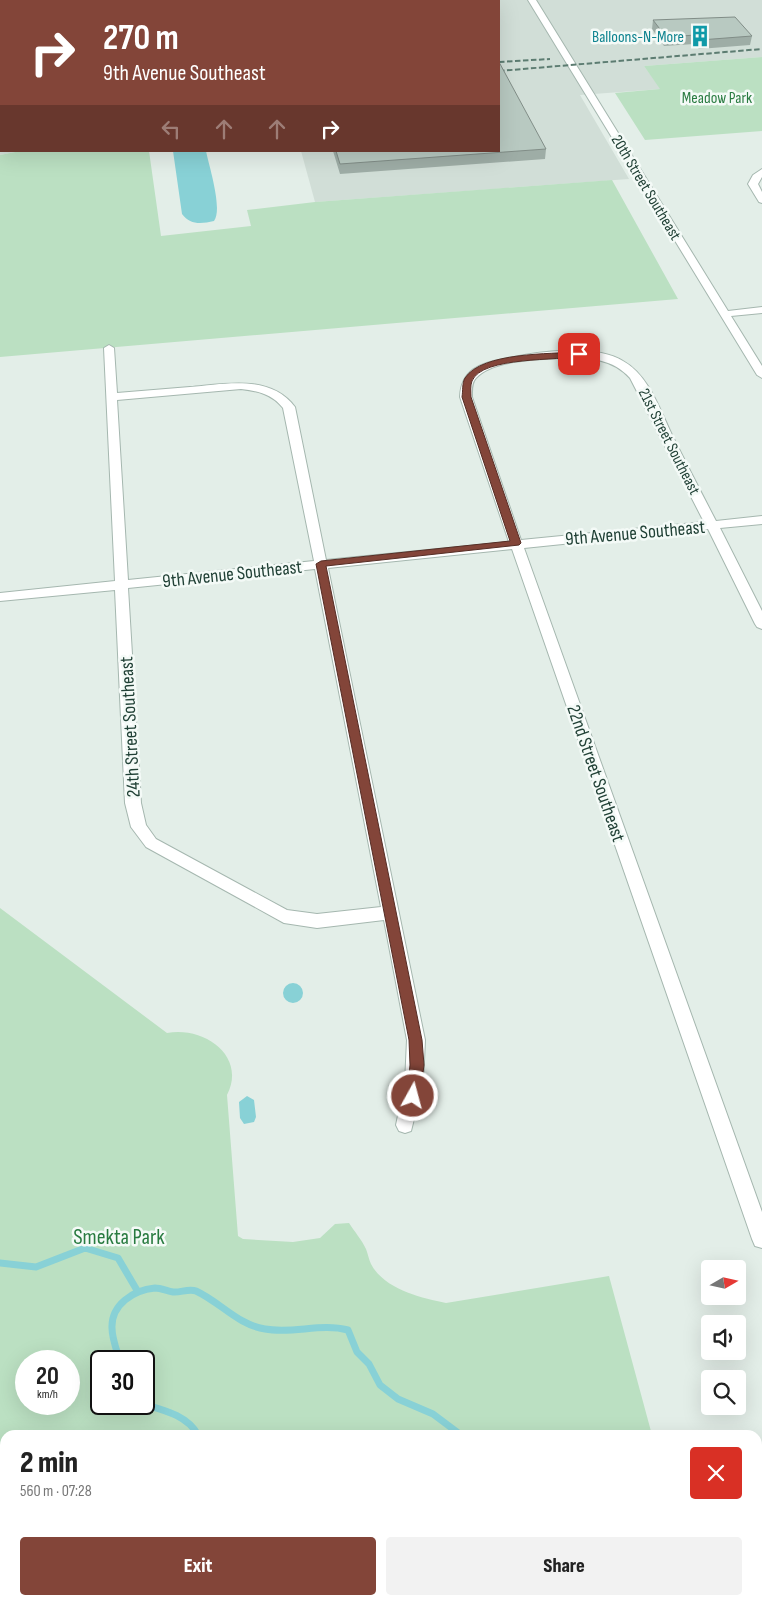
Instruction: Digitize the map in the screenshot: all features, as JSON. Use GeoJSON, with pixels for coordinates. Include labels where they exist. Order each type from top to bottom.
{"type":"FeatureCollection","features":[{"type":"Feature","properties":{"kind":"street","name":"20th Street Southeast"},"geometry":{"type":"LineString","coordinates":[[532,0],[762,375]]}},
{"type":"Feature","properties":{"kind":"street"},"geometry":{"type":"LineString","coordinates":[[762,172],[756,177],[753,184],[762,200]]}},
{"type":"Feature","properties":{"kind":"street"},"geometry":{"type":"LineString","coordinates":[[724,314],[762,310]]}},
{"type":"Feature","properties":{"kind":"street","name":"24th Street Southeast"},"geometry":{"type":"LineString","coordinates":[[110,348],[121,584],[135,816],[145,836],[161,849],[284,916],[317,921],[390,913]]}},
{"type":"Feature","properties":{"kind":"street","name":"21st Street Southeast"},"geometry":{"type":"LineString","coordinates":[[540,357],[590,354],[610,359],[628,368],[640,383],[762,624]]}},
{"type":"Feature","properties":{"kind":"street","name":"22nd Street Southeast"},"geometry":{"type":"LineString","coordinates":[[540,357],[499,362],[484,366],[469,378],[466,397],[762,1239]]}},
{"type":"Feature","properties":{"kind":"street"},"geometry":{"type":"LineString","coordinates":[[112,397],[241,386],[258,388],[278,396],[285,401],[290,412],[416,1040],[417,1065],[413,1096],[405,1126]]}},
{"type":"Feature","properties":{"kind":"street","name":"9th Avenue Southeast"},"geometry":{"type":"LineString","coordinates":[[0,597],[516,543],[762,520]]}},
{"type":"Feature","properties":{"kind":"shaded area"},"geometry":{"type":"Polygon","coordinates":[[[500,0],[762,0],[762,57],[644,66],[661,89],[580,95],[629,179],[315,202],[301,152],[500,152],[500,0]]]}},
{"type":"Feature","properties":{"kind":"shaded area"},"geometry":{"type":"Polygon","coordinates":[[[0,152],[15,152],[0,155],[0,152]]]}},
{"type":"Feature","properties":{"kind":"green space","name":"Meadow Park"},"geometry":{"type":"Polygon","coordinates":[[[762,57],[762,131],[645,140],[615,93],[660,89],[644,66],[762,57]]]}},
{"type":"Feature","properties":{"kind":"green space"},"geometry":{"type":"Polygon","coordinates":[[[15,152],[149,152],[161,236],[251,226],[247,210],[315,202],[612,180],[678,299],[0,357],[0,155],[15,152]]]}},
{"type":"Feature","properties":{"kind":"green space","name":"Smekta Park"},"geometry":{"type":"Polygon","coordinates":[[[0,908],[167,1033],[195,1034],[208,1039],[227,1056],[231,1068],[232,1081],[227,1095],[238,1236],[243,1239],[293,1242],[320,1238],[335,1224],[349,1223],[367,1251],[371,1264],[385,1280],[404,1291],[446,1303],[609,1276],[651,1430],[0,1430],[0,908]]]}},
{"type":"Feature","properties":{"kind":"water"},"geometry":{"type":"Polygon","coordinates":[[[173,152],[206,152],[216,198],[217,207],[214,221],[196,223],[185,218],[182,214],[173,152]]]}},
{"type":"Feature","properties":{"kind":"water"},"geometry":{"type":"Polygon","coordinates":[[[293,983],[300,986],[303,993],[300,1000],[293,1003],[286,1000],[283,993],[286,986],[293,983]]]}},
{"type":"Feature","properties":{"kind":"water"},"geometry":{"type":"Polygon","coordinates":[[[247,1096],[254,1100],[256,1117],[254,1122],[244,1124],[240,1118],[239,1102],[247,1096]]]}},
{"type":"Feature","properties":{"kind":"building"},"geometry":{"type":"Polygon","coordinates":[[[735,17],[752,36],[700,40],[696,35],[666,37],[653,20],[735,17]]]}},
{"type":"Feature","properties":{"kind":"building"},"geometry":{"type":"Polygon","coordinates":[[[500,64],[546,149],[340,164],[336,152],[500,152],[500,64]]]}},
{"type":"Feature","properties":{"kind":"waterway"},"geometry":{"type":"LineString","coordinates":[[0,1263],[36,1267],[85,1248],[118,1258],[138,1292]]}},
{"type":"Feature","properties":{"kind":"waterway"},"geometry":{"type":"LineString","coordinates":[[117,1350],[112,1328],[115,1312],[131,1295],[155,1288],[173,1292],[193,1290],[255,1327],[275,1330],[328,1328],[348,1330],[357,1352],[369,1364],[380,1385],[398,1399],[433,1414],[454,1430]]}},
{"type":"Feature","properties":{"kind":"waterway"},"geometry":{"type":"LineString","coordinates":[[155,1408],[174,1414],[188,1423],[194,1430]]}},
{"type":"Feature","properties":{"kind":"railway"},"geometry":{"type":"LineString","coordinates":[[500,71],[762,49]]}},
{"type":"Feature","properties":{"kind":"railway"},"geometry":{"type":"LineString","coordinates":[[500,62],[550,59]]}},
{"type":"Feature","properties":{"kind":"place","name":"Balloons-N-More"},"geometry":{"type":"Point","coordinates":[700,36]}},
{"type":"Feature","properties":{"kind":"route"},"geometry":{"type":"LineString","coordinates":[[413,1096],[417,1065],[416,1040],[321,564],[516,543],[466,397],[467,383],[473,374],[484,366],[491,364],[579,354]]}}]}
